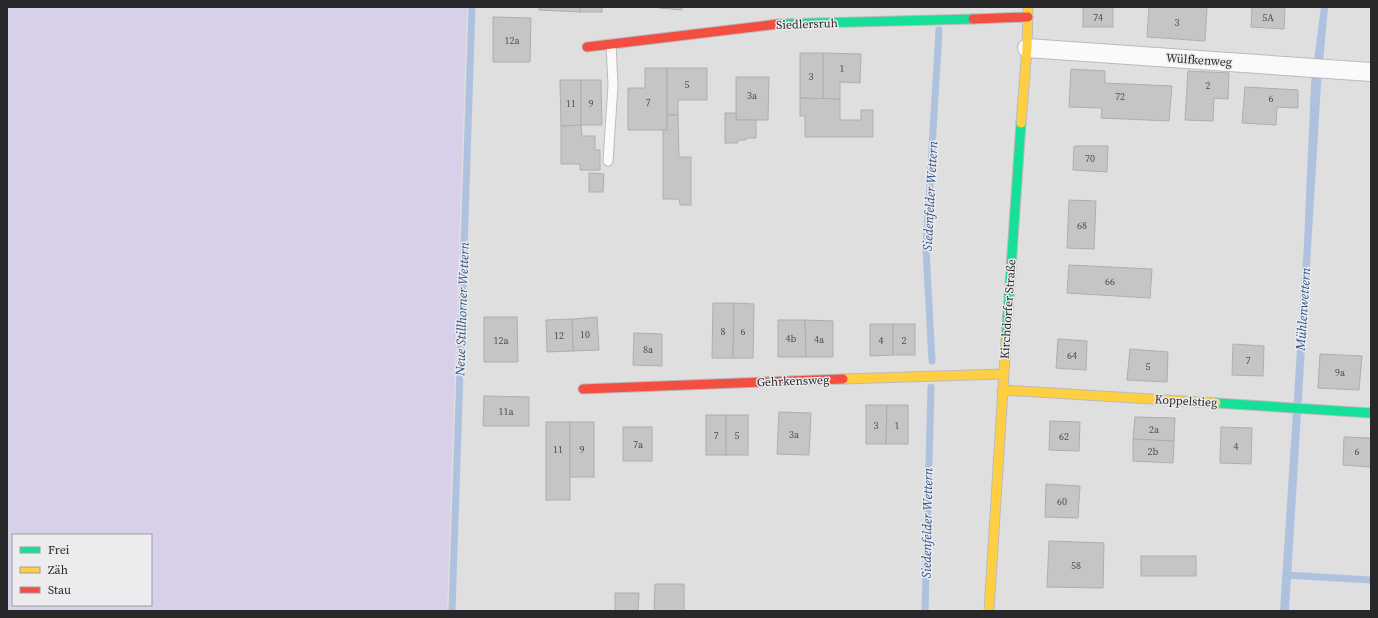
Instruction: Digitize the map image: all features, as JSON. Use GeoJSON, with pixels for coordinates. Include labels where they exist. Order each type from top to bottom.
{"type":"FeatureCollection","features":[{"type":"Feature","properties":{"kind":"street","name":"Kirchdorfer Straße"},"geometry":{"type":"LineString","coordinates":[[989,611],[1003,374],[1027,48],[1028,7]]}},
{"type":"Feature","properties":{"kind":"street","name":"Siedlersruh"},"geometry":{"type":"LineString","coordinates":[[587,47],[777,24],[1028,17]]}},
{"type":"Feature","properties":{"kind":"street","name":"Wülfkenweg"},"geometry":{"type":"LineString","coordinates":[[1027,48],[1371,72]]}},
{"type":"Feature","properties":{"kind":"street","name":"Gehrkensweg"},"geometry":{"type":"LineString","coordinates":[[583,389],[936,375],[1003,374]]}},
{"type":"Feature","properties":{"kind":"street","name":"Koppelstieg"},"geometry":{"type":"LineString","coordinates":[[1002,390],[1371,412]]}},
{"type":"Feature","properties":{"kind":"lane"},"geometry":{"type":"LineString","coordinates":[[608,161],[613,85],[611,44]]}},
{"type":"Feature","properties":{"kind":"shaded area"},"geometry":{"type":"Polygon","coordinates":[[[7,7],[467,7],[447,611],[7,611],[7,7]]]}},
{"type":"Feature","properties":{"kind":"water","name":"Mühlenwettern"},"geometry":{"type":"Polygon","coordinates":[[[1321,7],[1328,7],[1321,84],[1289,611],[1280,611],[1304,243],[1311,83],[1321,7]]]}},
{"type":"Feature","properties":{"kind":"building"},"geometry":{"type":"Polygon","coordinates":[[[539,7],[580,7],[580,12],[539,10],[539,7]]]}},
{"type":"Feature","properties":{"kind":"building"},"geometry":{"type":"Polygon","coordinates":[[[580,7],[602,7],[602,12],[580,12],[580,7]]]}},
{"type":"Feature","properties":{"kind":"building"},"geometry":{"type":"Polygon","coordinates":[[[682,7],[682,10],[659,8],[682,7]]]}},
{"type":"Feature","properties":{"kind":"building"},"geometry":{"type":"Polygon","coordinates":[[[1083,7],[1113,7],[1113,27],[1083,27],[1083,7]]]}},
{"type":"Feature","properties":{"kind":"building"},"geometry":{"type":"Polygon","coordinates":[[[1149,7],[1207,7],[1205,41],[1147,37],[1149,7]]]}},
{"type":"Feature","properties":{"kind":"building"},"geometry":{"type":"Polygon","coordinates":[[[1252,7],[1285,7],[1284,29],[1251,27],[1252,7]]]}},
{"type":"Feature","properties":{"kind":"building"},"geometry":{"type":"Polygon","coordinates":[[[493,17],[531,18],[530,62],[493,62],[493,17]]]}},
{"type":"Feature","properties":{"kind":"building"},"geometry":{"type":"Polygon","coordinates":[[[800,53],[823,53],[823,99],[800,98],[800,53]]]}},
{"type":"Feature","properties":{"kind":"building"},"geometry":{"type":"Polygon","coordinates":[[[823,53],[861,54],[860,83],[840,82],[840,99],[823,99],[823,53]]]}},
{"type":"Feature","properties":{"kind":"building"},"geometry":{"type":"Polygon","coordinates":[[[645,68],[667,68],[667,130],[628,130],[628,88],[645,88],[645,68]]]}},
{"type":"Feature","properties":{"kind":"building"},"geometry":{"type":"Polygon","coordinates":[[[667,68],[707,68],[707,100],[678,100],[678,115],[667,115],[667,68]]]}},
{"type":"Feature","properties":{"kind":"building"},"geometry":{"type":"Polygon","coordinates":[[[1071,69],[1105,71],[1105,83],[1172,86],[1169,121],[1101,118],[1102,108],[1069,107],[1071,69]]]}},
{"type":"Feature","properties":{"kind":"building"},"geometry":{"type":"Polygon","coordinates":[[[1188,71],[1229,73],[1228,99],[1214,98],[1213,121],[1185,120],[1188,71]]]}},
{"type":"Feature","properties":{"kind":"building"},"geometry":{"type":"Polygon","coordinates":[[[736,77],[769,77],[768,120],[736,120],[736,77]]]}},
{"type":"Feature","properties":{"kind":"building"},"geometry":{"type":"Polygon","coordinates":[[[560,80],[581,80],[581,125],[561,126],[560,80]]]}},
{"type":"Feature","properties":{"kind":"building"},"geometry":{"type":"Polygon","coordinates":[[[581,80],[601,80],[602,125],[581,125],[581,80]]]}},
{"type":"Feature","properties":{"kind":"building"},"geometry":{"type":"Polygon","coordinates":[[[1245,87],[1298,90],[1298,108],[1277,107],[1276,125],[1242,123],[1245,87]]]}},
{"type":"Feature","properties":{"kind":"building"},"geometry":{"type":"Polygon","coordinates":[[[800,98],[840,99],[840,120],[861,120],[861,110],[873,110],[873,137],[805,137],[805,116],[800,116],[800,98]]]}},
{"type":"Feature","properties":{"kind":"building"},"geometry":{"type":"Polygon","coordinates":[[[725,113],[736,113],[736,120],[756,120],[756,138],[738,140],[738,143],[725,143],[725,113]]]}},
{"type":"Feature","properties":{"kind":"building"},"geometry":{"type":"Polygon","coordinates":[[[667,115],[678,115],[679,157],[691,157],[691,205],[680,205],[679,199],[663,199],[663,130],[667,130],[667,115]]]}},
{"type":"Feature","properties":{"kind":"building"},"geometry":{"type":"Polygon","coordinates":[[[581,125],[582,136],[595,136],[595,150],[600,150],[600,170],[580,170],[580,164],[561,164],[561,126],[581,125]]]}},
{"type":"Feature","properties":{"kind":"building"},"geometry":{"type":"Polygon","coordinates":[[[1074,146],[1108,146],[1107,172],[1073,170],[1074,146]]]}},
{"type":"Feature","properties":{"kind":"building"},"geometry":{"type":"Polygon","coordinates":[[[589,173],[604,174],[603,192],[589,192],[589,173]]]}},
{"type":"Feature","properties":{"kind":"building"},"geometry":{"type":"Polygon","coordinates":[[[1069,200],[1096,201],[1094,249],[1067,248],[1069,200]]]}},
{"type":"Feature","properties":{"kind":"building"},"geometry":{"type":"Polygon","coordinates":[[[1069,265],[1152,269],[1150,298],[1067,293],[1069,265]]]}},
{"type":"Feature","properties":{"kind":"building"},"geometry":{"type":"Polygon","coordinates":[[[713,303],[734,303],[733,358],[712,358],[713,303]]]}},
{"type":"Feature","properties":{"kind":"building"},"geometry":{"type":"Polygon","coordinates":[[[734,303],[754,304],[753,358],[733,358],[734,303]]]}},
{"type":"Feature","properties":{"kind":"building"},"geometry":{"type":"Polygon","coordinates":[[[484,317],[517,317],[518,362],[484,362],[484,317]]]}},
{"type":"Feature","properties":{"kind":"building"},"geometry":{"type":"Polygon","coordinates":[[[597,317],[599,350],[573,351],[572,319],[597,317]]]}},
{"type":"Feature","properties":{"kind":"building"},"geometry":{"type":"Polygon","coordinates":[[[572,319],[573,351],[547,352],[546,320],[572,319]]]}},
{"type":"Feature","properties":{"kind":"building"},"geometry":{"type":"Polygon","coordinates":[[[778,320],[805,320],[806,357],[778,357],[778,320]]]}},
{"type":"Feature","properties":{"kind":"building"},"geometry":{"type":"Polygon","coordinates":[[[805,320],[833,321],[833,357],[806,357],[805,320]]]}},
{"type":"Feature","properties":{"kind":"building"},"geometry":{"type":"Polygon","coordinates":[[[870,324],[893,324],[893,355],[870,356],[870,324]]]}},
{"type":"Feature","properties":{"kind":"building"},"geometry":{"type":"Polygon","coordinates":[[[893,324],[915,324],[915,355],[893,355],[893,324]]]}},
{"type":"Feature","properties":{"kind":"building"},"geometry":{"type":"Polygon","coordinates":[[[634,333],[662,334],[662,366],[633,365],[634,333]]]}},
{"type":"Feature","properties":{"kind":"building"},"geometry":{"type":"Polygon","coordinates":[[[1058,339],[1087,341],[1086,370],[1056,368],[1058,339]]]}},
{"type":"Feature","properties":{"kind":"building"},"geometry":{"type":"Polygon","coordinates":[[[1233,344],[1264,346],[1263,376],[1232,375],[1233,344]]]}},
{"type":"Feature","properties":{"kind":"building"},"geometry":{"type":"Polygon","coordinates":[[[1130,349],[1168,352],[1167,382],[1127,380],[1130,349]]]}},
{"type":"Feature","properties":{"kind":"building"},"geometry":{"type":"Polygon","coordinates":[[[1320,354],[1362,356],[1359,390],[1318,388],[1320,354]]]}},
{"type":"Feature","properties":{"kind":"building"},"geometry":{"type":"Polygon","coordinates":[[[484,396],[529,397],[529,426],[483,426],[484,396]]]}},
{"type":"Feature","properties":{"kind":"building"},"geometry":{"type":"Polygon","coordinates":[[[866,405],[887,405],[886,444],[866,444],[866,405]]]}},
{"type":"Feature","properties":{"kind":"building"},"geometry":{"type":"Polygon","coordinates":[[[887,405],[908,405],[908,444],[886,444],[887,405]]]}},
{"type":"Feature","properties":{"kind":"building"},"geometry":{"type":"Polygon","coordinates":[[[779,412],[811,413],[809,455],[777,454],[779,412]]]}},
{"type":"Feature","properties":{"kind":"building"},"geometry":{"type":"Polygon","coordinates":[[[706,415],[726,415],[726,455],[706,455],[706,415]]]}},
{"type":"Feature","properties":{"kind":"building"},"geometry":{"type":"Polygon","coordinates":[[[726,415],[748,415],[748,455],[726,455],[726,415]]]}},
{"type":"Feature","properties":{"kind":"building"},"geometry":{"type":"Polygon","coordinates":[[[1135,417],[1175,418],[1174,441],[1133,439],[1135,417]]]}},
{"type":"Feature","properties":{"kind":"building"},"geometry":{"type":"Polygon","coordinates":[[[1050,421],[1080,422],[1079,451],[1049,450],[1050,421]]]}},
{"type":"Feature","properties":{"kind":"building"},"geometry":{"type":"Polygon","coordinates":[[[546,422],[570,422],[570,500],[546,500],[546,422]]]}},
{"type":"Feature","properties":{"kind":"building"},"geometry":{"type":"Polygon","coordinates":[[[570,422],[594,422],[594,477],[570,477],[570,422]]]}},
{"type":"Feature","properties":{"kind":"building"},"geometry":{"type":"Polygon","coordinates":[[[623,427],[652,427],[652,461],[623,461],[623,427]]]}},
{"type":"Feature","properties":{"kind":"building"},"geometry":{"type":"Polygon","coordinates":[[[1221,427],[1252,428],[1251,464],[1220,463],[1221,427]]]}},
{"type":"Feature","properties":{"kind":"building"},"geometry":{"type":"Polygon","coordinates":[[[1344,437],[1371,438],[1371,467],[1343,465],[1344,437]]]}},
{"type":"Feature","properties":{"kind":"building"},"geometry":{"type":"Polygon","coordinates":[[[1133,439],[1174,441],[1173,463],[1133,461],[1133,439]]]}},
{"type":"Feature","properties":{"kind":"building"},"geometry":{"type":"Polygon","coordinates":[[[1046,484],[1080,486],[1078,518],[1045,517],[1046,484]]]}},
{"type":"Feature","properties":{"kind":"building"},"geometry":{"type":"Polygon","coordinates":[[[1049,541],[1104,543],[1103,588],[1047,587],[1049,541]]]}},
{"type":"Feature","properties":{"kind":"building"},"geometry":{"type":"Polygon","coordinates":[[[1141,556],[1196,556],[1196,576],[1141,576],[1141,556]]]}},
{"type":"Feature","properties":{"kind":"building"},"geometry":{"type":"Polygon","coordinates":[[[655,584],[684,584],[684,611],[654,611],[655,584]]]}},
{"type":"Feature","properties":{"kind":"building"},"geometry":{"type":"Polygon","coordinates":[[[615,593],[639,593],[638,611],[615,611],[615,593]]]}},
{"type":"Feature","properties":{"kind":"waterway","name":"Neue Stillhorner Wettern"},"geometry":{"type":"LineString","coordinates":[[452,611],[472,7]]}},
{"type":"Feature","properties":{"kind":"waterway","name":"Siedenfelder Wettern"},"geometry":{"type":"LineString","coordinates":[[932,361],[926,250],[939,30]]}},
{"type":"Feature","properties":{"kind":"waterway","name":"Siedenfelder Wettern"},"geometry":{"type":"LineString","coordinates":[[925,611],[931,387]]}},
{"type":"Feature","properties":{"kind":"waterway"},"geometry":{"type":"LineString","coordinates":[[1286,575],[1371,580]]}},
{"type":"Feature","properties":{"kind":"traffic: fast"},"geometry":{"type":"LineString","coordinates":[[778,24],[973,19]]}},
{"type":"Feature","properties":{"kind":"traffic: fast"},"geometry":{"type":"LineString","coordinates":[[1006,341],[1021,123]]}},
{"type":"Feature","properties":{"kind":"traffic: fast"},"geometry":{"type":"LineString","coordinates":[[1216,403],[1371,413]]}},
{"type":"Feature","properties":{"kind":"traffic: slow"},"geometry":{"type":"LineString","coordinates":[[1021,123],[1027,48],[1028,7]]}},
{"type":"Feature","properties":{"kind":"traffic: slow"},"geometry":{"type":"LineString","coordinates":[[989,611],[1006,341]]}},
{"type":"Feature","properties":{"kind":"traffic: slow"},"geometry":{"type":"LineString","coordinates":[[843,379],[1003,374]]}},
{"type":"Feature","properties":{"kind":"traffic: slow"},"geometry":{"type":"LineString","coordinates":[[1002,390],[1216,403]]}},
{"type":"Feature","properties":{"kind":"traffic: jam"},"geometry":{"type":"LineString","coordinates":[[973,19],[1028,17]]}},
{"type":"Feature","properties":{"kind":"traffic: jam"},"geometry":{"type":"LineString","coordinates":[[587,47],[778,24]]}},
{"type":"Feature","properties":{"kind":"traffic: jam"},"geometry":{"type":"LineString","coordinates":[[583,389],[843,379]]}}]}
